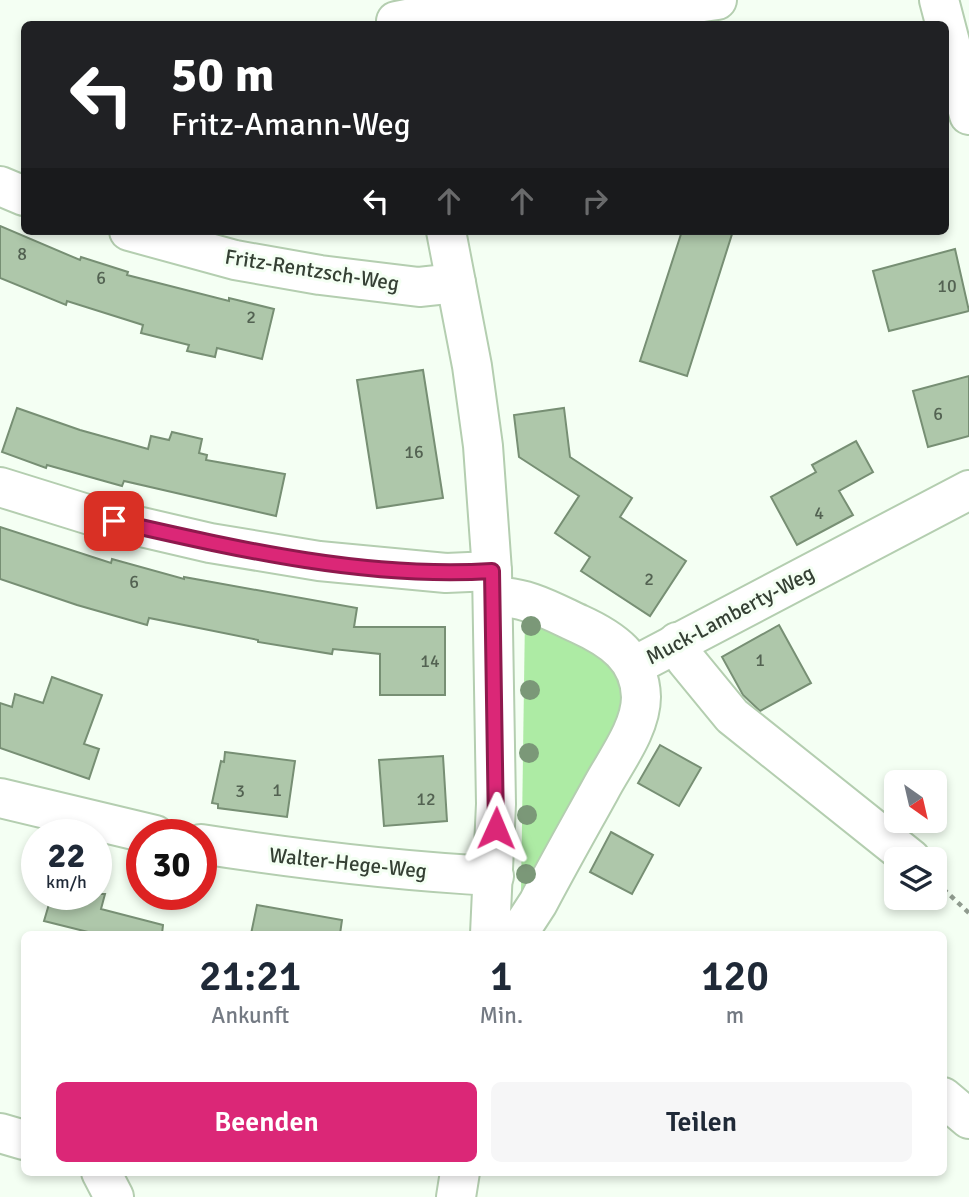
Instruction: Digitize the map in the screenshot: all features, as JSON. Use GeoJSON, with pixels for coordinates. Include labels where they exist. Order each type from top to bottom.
{"type":"FeatureCollection","features":[{"type":"Feature","properties":{"kind":"street"},"geometry":{"type":"LineString","coordinates":[[394,15],[467,9],[627,8],[717,0]]}},
{"type":"Feature","properties":{"kind":"street"},"geometry":{"type":"LineString","coordinates":[[939,0],[944,21]]}},
{"type":"Feature","properties":{"kind":"street"},"geometry":{"type":"LineString","coordinates":[[949,38],[969,115]]}},
{"type":"Feature","properties":{"kind":"street"},"geometry":{"type":"LineString","coordinates":[[0,186],[21,195]]}},
{"type":"Feature","properties":{"kind":"street","name":"Fritz-Rentzsch-Weg"},"geometry":{"type":"LineString","coordinates":[[144,235],[235,260],[320,275],[419,287],[456,282]]}},
{"type":"Feature","properties":{"kind":"street"},"geometry":{"type":"LineString","coordinates":[[447,235],[483,446],[493,584],[496,792],[490,931]]}},
{"type":"Feature","properties":{"kind":"street","name":"Muck-Lamberty-Weg"},"geometry":{"type":"LineString","coordinates":[[0,487],[90,515],[210,543],[291,557],[433,572],[493,584],[510,596],[528,601],[586,627],[624,651],[634,666],[969,490]]}},
{"type":"Feature","properties":{"kind":"street"},"geometry":{"type":"LineString","coordinates":[[677,642],[686,660],[732,716],[896,847]]}},
{"type":"Feature","properties":{"kind":"street"},"geometry":{"type":"LineString","coordinates":[[516,931],[538,903],[631,732],[641,698],[634,666]]}},
{"type":"Feature","properties":{"kind":"street"},"geometry":{"type":"LineString","coordinates":[[0,798],[126,828]]}},
{"type":"Feature","properties":{"kind":"street","name":"Walter-Hege-Weg"},"geometry":{"type":"LineString","coordinates":[[217,846],[307,859],[494,876]]}},
{"type":"Feature","properties":{"kind":"street"},"geometry":{"type":"LineString","coordinates":[[947,1100],[969,1119]]}},
{"type":"Feature","properties":{"kind":"street"},"geometry":{"type":"LineString","coordinates":[[0,1133],[21,1139]]}},
{"type":"Feature","properties":{"kind":"street"},"geometry":{"type":"LineString","coordinates":[[103,1176],[114,1197]]}},
{"type":"Feature","properties":{"kind":"street"},"geometry":{"type":"LineString","coordinates":[[456,1197],[459,1176]]}},
{"type":"Feature","properties":{"kind":"path"},"geometry":{"type":"LineString","coordinates":[[947,893],[969,912]]}},
{"type":"Feature","properties":{"kind":"green space"},"geometry":{"type":"Polygon","coordinates":[[[525,616],[550,620],[623,671],[627,715],[521,894],[525,616]]]}},
{"type":"Feature","properties":{"kind":"building"},"geometry":{"type":"Polygon","coordinates":[[[0,226],[80,260],[81,257],[128,272],[127,275],[229,301],[229,298],[274,309],[262,359],[217,348],[215,357],[187,351],[189,345],[141,333],[143,325],[67,301],[66,305],[0,278],[0,226]]]}},
{"type":"Feature","properties":{"kind":"building"},"geometry":{"type":"Polygon","coordinates":[[[681,235],[732,235],[687,376],[640,361],[681,235]]]}},
{"type":"Feature","properties":{"kind":"building"},"geometry":{"type":"Polygon","coordinates":[[[955,249],[969,311],[889,331],[873,271],[955,249]]]}},
{"type":"Feature","properties":{"kind":"building"},"geometry":{"type":"Polygon","coordinates":[[[423,370],[443,498],[377,508],[357,380],[423,370]]]}},
{"type":"Feature","properties":{"kind":"building"},"geometry":{"type":"Polygon","coordinates":[[[969,376],[969,436],[928,447],[913,391],[969,376]]]}},
{"type":"Feature","properties":{"kind":"building"},"geometry":{"type":"Polygon","coordinates":[[[17,408],[80,430],[148,449],[151,436],[169,440],[172,432],[202,439],[199,453],[207,455],[206,460],[285,474],[276,516],[124,481],[122,486],[47,465],[46,468],[2,452],[17,408]]]}},
{"type":"Feature","properties":{"kind":"building"},"geometry":{"type":"Polygon","coordinates":[[[564,408],[570,457],[632,498],[620,517],[686,561],[650,616],[581,571],[590,557],[555,533],[579,496],[519,457],[514,415],[564,408]]]}},
{"type":"Feature","properties":{"kind":"building"},"geometry":{"type":"Polygon","coordinates":[[[856,441],[873,472],[839,491],[853,515],[797,545],[771,497],[816,472],[812,465],[856,441]]]}},
{"type":"Feature","properties":{"kind":"building"},"geometry":{"type":"Polygon","coordinates":[[[0,527],[111,563],[112,559],[184,579],[357,608],[354,627],[445,627],[445,695],[380,695],[380,654],[333,649],[332,654],[258,642],[149,618],[147,625],[0,579],[0,527]]]}},
{"type":"Feature","properties":{"kind":"building"},"geometry":{"type":"Polygon","coordinates":[[[779,625],[811,683],[760,711],[743,695],[722,657],[779,625]]]}},
{"type":"Feature","properties":{"kind":"building"},"geometry":{"type":"Polygon","coordinates":[[[52,677],[102,695],[84,744],[99,749],[89,779],[0,748],[0,703],[12,707],[15,694],[43,703],[52,677]]]}},
{"type":"Feature","properties":{"kind":"building"},"geometry":{"type":"Polygon","coordinates":[[[660,745],[701,768],[679,806],[638,783],[660,745]]]}},
{"type":"Feature","properties":{"kind":"building"},"geometry":{"type":"Polygon","coordinates":[[[225,752],[295,761],[287,817],[218,808],[218,804],[212,803],[225,752]]]}},
{"type":"Feature","properties":{"kind":"building"},"geometry":{"type":"Polygon","coordinates":[[[443,756],[447,821],[384,826],[379,760],[443,756]]]}},
{"type":"Feature","properties":{"kind":"building"},"geometry":{"type":"Polygon","coordinates":[[[611,832],[653,855],[632,894],[590,872],[611,832]]]}},
{"type":"Feature","properties":{"kind":"building"},"geometry":{"type":"Polygon","coordinates":[[[257,905],[342,920],[340,931],[252,931],[257,905]]]}},
{"type":"Feature","properties":{"kind":"building"},"geometry":{"type":"Polygon","coordinates":[[[47,910],[105,910],[163,925],[162,931],[84,931],[44,921],[47,910]]]}},
{"type":"Feature","properties":{"kind":"route"},"geometry":{"type":"LineString","coordinates":[[114,521],[210,543],[318,561],[446,573],[492,571],[496,828]]}}]}
